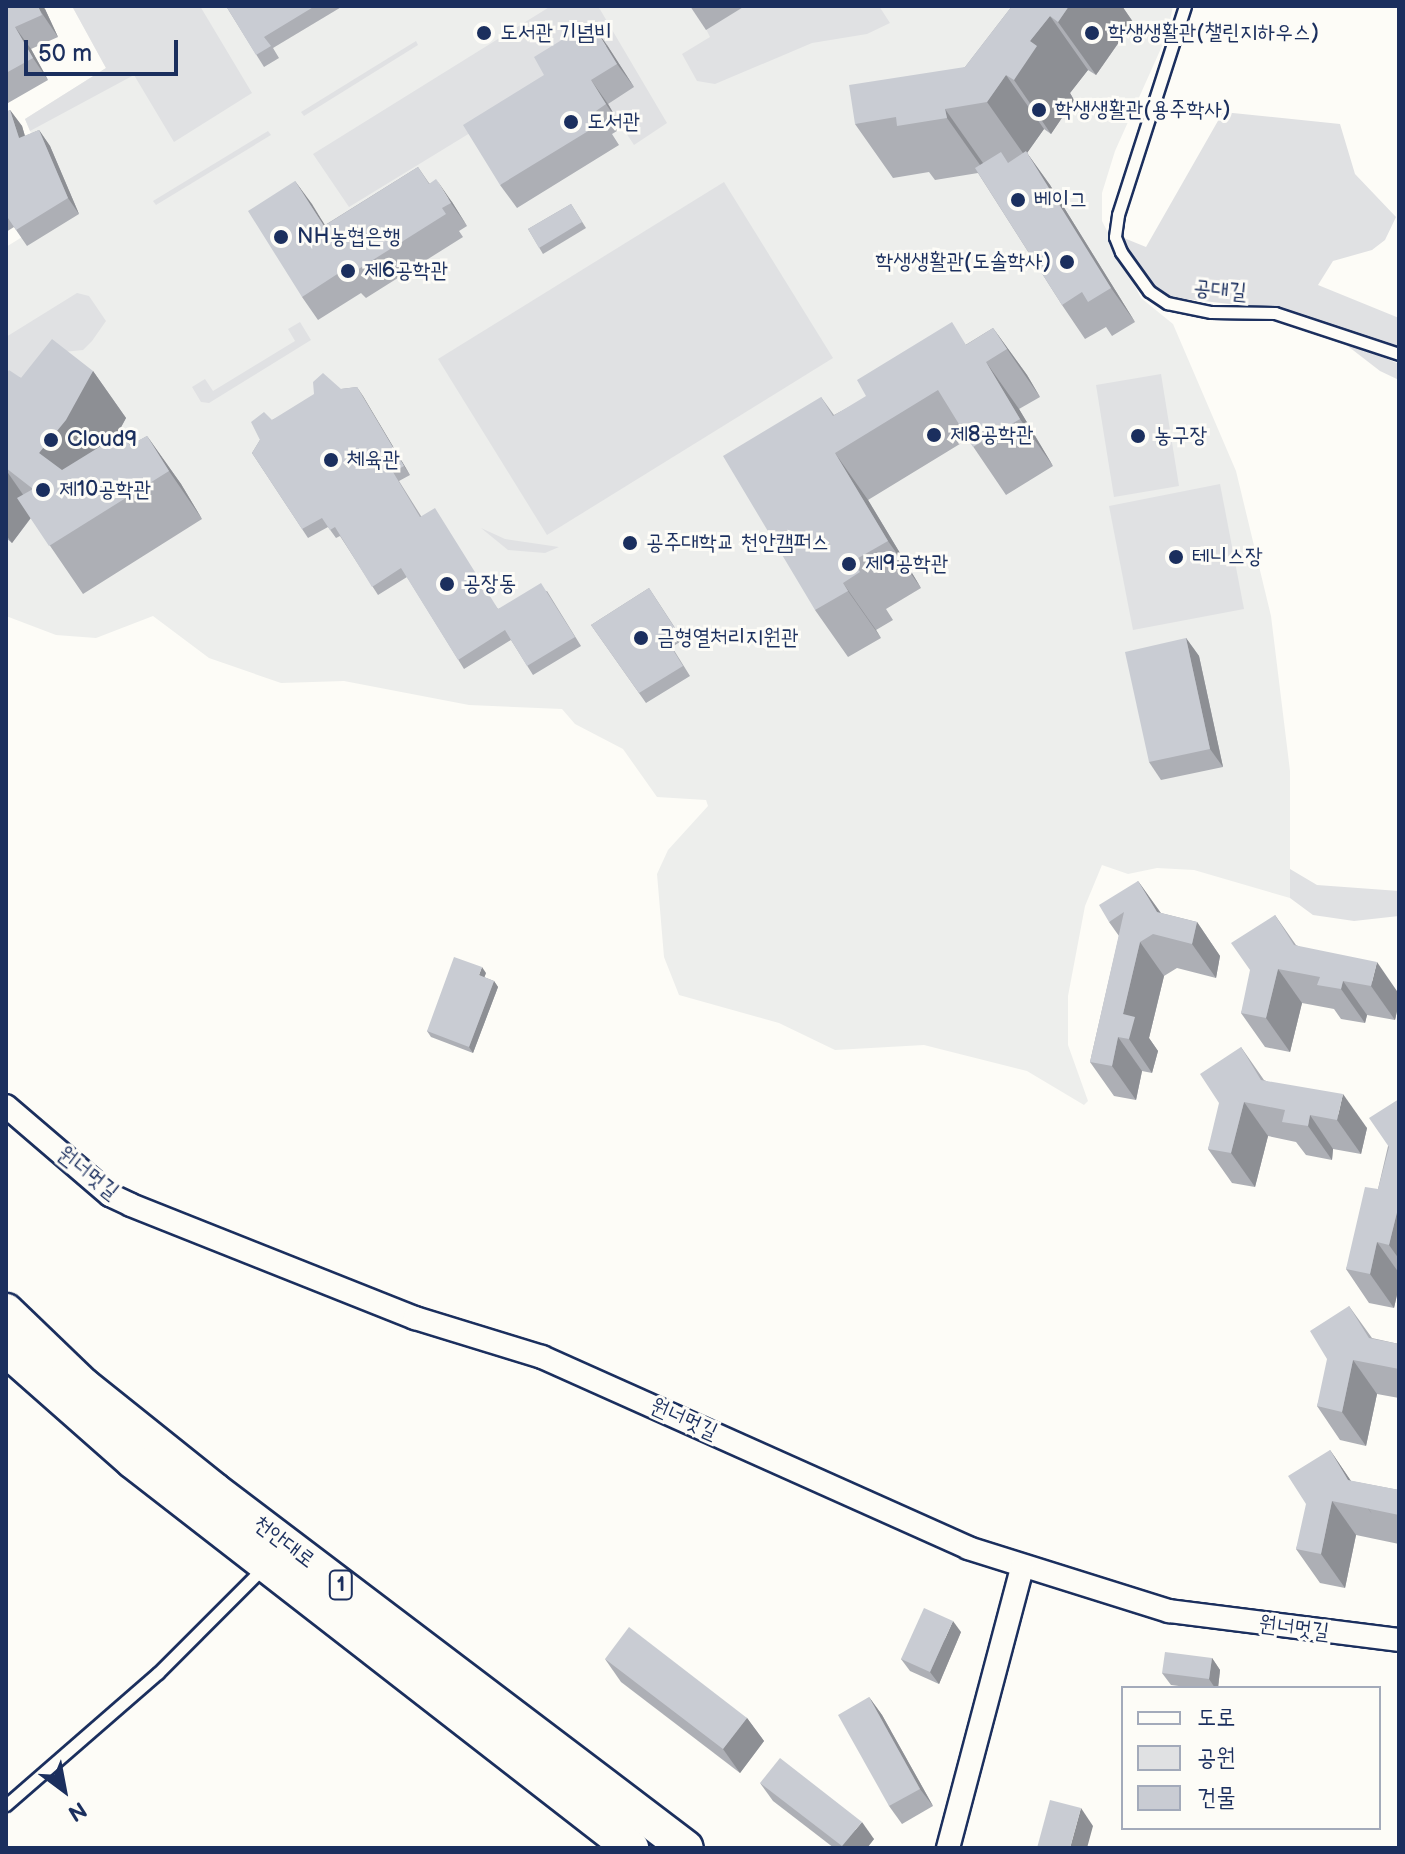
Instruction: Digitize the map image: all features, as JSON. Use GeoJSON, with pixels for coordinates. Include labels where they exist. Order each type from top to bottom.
{"type":"FeatureCollection","features":[{"type":"Feature","properties":{"kind":"main road","name":"천안대로"},"geometry":{"type":"LineString","coordinates":[[6,1311],[83,1385],[214,1490],[686,1848]]}},
{"type":"Feature","properties":{"kind":"main road","name":"천안대로"},"geometry":{"type":"LineString","coordinates":[[6,1349],[128,1457],[631,1848]]}},
{"type":"Feature","properties":{"kind":"street","name":"원너멋길"},"geometry":{"type":"LineString","coordinates":[[6,1106],[110,1195],[131,1205],[401,1313],[542,1357],[1022,1568],[1169,1611],[1399,1640]]}},
{"type":"Feature","properties":{"kind":"street"},"geometry":{"type":"LineString","coordinates":[[948,1848],[1022,1568]]}},
{"type":"Feature","properties":{"kind":"lane","name":"공대길"},"geometry":{"type":"LineString","coordinates":[[1185,6],[1122,200],[1115,237],[1121,252],[1149,291],[1167,303],[1211,312],[1275,313],[1399,354]]}},
{"type":"Feature","properties":{"kind":"lane"},"geometry":{"type":"LineString","coordinates":[[6,1805],[158,1673],[266,1565]]}},
{"type":"Feature","properties":{"kind":"shaded area","name":"공주대학교 천안캠퍼스"},"geometry":{"type":"Polygon","coordinates":[[[72,6],[1173,6],[1167,35],[1115,151],[1102,193],[1102,221],[1141,298],[1173,324],[1236,471],[1271,616],[1290,771],[1290,898],[1194,870],[1157,868],[1128,874],[1102,865],[1085,906],[1068,996],[1068,1045],[1088,1101],[1084,1105],[1027,1071],[924,1045],[835,1050],[779,1023],[679,995],[664,957],[657,874],[668,850],[708,806],[706,800],[657,797],[623,749],[575,724],[562,709],[469,705],[344,681],[281,683],[209,658],[153,616],[96,638],[56,635],[6,616],[6,247],[64,211],[25,119],[106,68],[72,6]]]}},
{"type":"Feature","properties":{"kind":"green space"},"geometry":{"type":"Polygon","coordinates":[[[72,6],[200,6],[252,93],[174,142],[134,75],[30,131],[25,119],[106,68],[72,6]]]}},
{"type":"Feature","properties":{"kind":"green space"},"geometry":{"type":"Polygon","coordinates":[[[551,6],[598,6],[667,123],[634,145],[607,104],[470,133],[349,207],[313,154],[551,6]]]}},
{"type":"Feature","properties":{"kind":"green space"},"geometry":{"type":"Polygon","coordinates":[[[745,6],[879,6],[890,23],[867,34],[812,43],[715,84],[697,81],[682,54],[710,37],[706,29],[745,6]]]}},
{"type":"Feature","properties":{"kind":"green space"},"geometry":{"type":"Polygon","coordinates":[[[416,41],[418,45],[304,116],[301,112],[416,41]]]}},
{"type":"Feature","properties":{"kind":"green space"},"geometry":{"type":"Polygon","coordinates":[[[1223,112],[1340,124],[1355,174],[1396,217],[1385,240],[1372,250],[1333,261],[1318,285],[1399,318],[1399,349],[1274,309],[1168,297],[1157,292],[1126,251],[1119,236],[1146,247],[1223,112]]]}},
{"type":"Feature","properties":{"kind":"green space"},"geometry":{"type":"Polygon","coordinates":[[[268,131],[271,135],[156,205],[153,201],[268,131]]]}},
{"type":"Feature","properties":{"kind":"green space"},"geometry":{"type":"Polygon","coordinates":[[[724,182],[833,358],[547,535],[438,359],[724,182]]]}},
{"type":"Feature","properties":{"kind":"green space"},"geometry":{"type":"Polygon","coordinates":[[[77,293],[89,296],[106,321],[92,341],[83,350],[63,352],[34,381],[6,381],[6,337],[77,293]]]}},
{"type":"Feature","properties":{"kind":"green space"},"geometry":{"type":"Polygon","coordinates":[[[300,322],[311,340],[209,403],[201,402],[192,387],[205,379],[213,391],[295,341],[288,329],[300,322]]]}},
{"type":"Feature","properties":{"kind":"green space"},"geometry":{"type":"Polygon","coordinates":[[[1336,337],[1399,364],[1399,380],[1380,371],[1336,337]]]}},
{"type":"Feature","properties":{"kind":"green space","name":"농구장"},"geometry":{"type":"Polygon","coordinates":[[[1161,374],[1179,486],[1114,497],[1096,385],[1161,374]]]}},
{"type":"Feature","properties":{"kind":"green space","name":"테니스장"},"geometry":{"type":"Polygon","coordinates":[[[1220,484],[1244,609],[1133,630],[1109,506],[1220,484]]]}},
{"type":"Feature","properties":{"kind":"green space"},"geometry":{"type":"Polygon","coordinates":[[[481,528],[505,539],[559,547],[545,553],[508,550],[481,528]]]}},
{"type":"Feature","properties":{"kind":"green space"},"geometry":{"type":"Polygon","coordinates":[[[1290,869],[1317,885],[1399,891],[1399,916],[1354,921],[1313,915],[1290,898],[1290,869]]]}},
{"type":"Feature","properties":{"kind":"building"},"geometry":{"type":"Polygon","coordinates":[[[6,6],[38,6],[42,15],[15,27],[33,58],[6,73],[6,6]]]}},
{"type":"Feature","properties":{"kind":"building"},"geometry":{"type":"Polygon","coordinates":[[[226,6],[315,6],[264,37],[271,46],[256,55],[226,6]]]}},
{"type":"Feature","properties":{"kind":"building"},"geometry":{"type":"Polygon","coordinates":[[[1012,6],[1069,6],[1058,22],[1050,16],[1030,41],[1037,46],[1014,80],[1006,75],[987,102],[945,109],[947,118],[897,126],[896,117],[855,124],[849,85],[965,67],[1012,6]]]}},
{"type":"Feature","properties":{"kind":"building"},"geometry":{"type":"Polygon","coordinates":[[[591,22],[617,64],[591,80],[606,104],[596,111],[603,122],[500,185],[463,125],[544,75],[534,57],[591,22]]]}},
{"type":"Feature","properties":{"kind":"building"},"geometry":{"type":"Polygon","coordinates":[[[10,110],[19,138],[39,130],[68,198],[16,230],[6,215],[6,112],[10,110]]]}},
{"type":"Feature","properties":{"kind":"building","name":"학생생활관(도솔학사)"},"geometry":{"type":"Polygon","coordinates":[[[1026,151],[1111,288],[1088,302],[1082,292],[1062,305],[975,168],[1001,152],[1008,163],[1026,151]]]}},
{"type":"Feature","properties":{"kind":"building"},"geometry":{"type":"Polygon","coordinates":[[[418,167],[429,184],[436,179],[451,203],[442,208],[446,214],[349,275],[345,269],[302,297],[248,211],[295,181],[324,226],[418,167]]]}},
{"type":"Feature","properties":{"kind":"building"},"geometry":{"type":"Polygon","coordinates":[[[571,204],[582,222],[539,248],[528,229],[571,204]]]}},
{"type":"Feature","properties":{"kind":"building"},"geometry":{"type":"Polygon","coordinates":[[[952,322],[966,345],[993,328],[1007,349],[986,362],[1020,419],[973,447],[938,390],[835,453],[888,541],[853,561],[860,572],[843,583],[848,591],[815,610],[723,456],[821,397],[833,416],[866,396],[857,380],[952,322]]]}},
{"type":"Feature","properties":{"kind":"building"},"geometry":{"type":"Polygon","coordinates":[[[52,339],[93,371],[66,420],[39,453],[62,470],[122,433],[130,445],[147,436],[169,471],[49,546],[17,498],[33,489],[6,468],[6,374],[9,370],[21,378],[52,339]]]}},
{"type":"Feature","properties":{"kind":"building"},"geometry":{"type":"Polygon","coordinates":[[[323,373],[341,389],[357,387],[404,466],[393,472],[420,517],[435,508],[498,609],[541,583],[575,637],[527,666],[505,630],[458,660],[401,568],[372,587],[335,527],[330,530],[322,518],[302,529],[252,453],[260,440],[251,422],[264,412],[272,420],[314,394],[313,382],[323,373]]]}},
{"type":"Feature","properties":{"kind":"building","name":"금형열처리지원관"},"geometry":{"type":"Polygon","coordinates":[[[649,588],[676,630],[665,637],[683,666],[639,693],[591,625],[649,588]]]}},
{"type":"Feature","properties":{"kind":"building"},"geometry":{"type":"Polygon","coordinates":[[[1186,638],[1210,749],[1149,762],[1125,652],[1186,638]]]}},
{"type":"Feature","properties":{"kind":"building"},"geometry":{"type":"Polygon","coordinates":[[[1138,881],[1157,912],[1197,922],[1192,944],[1153,934],[1140,942],[1123,1014],[1135,1017],[1129,1039],[1118,1037],[1112,1066],[1090,1062],[1124,912],[1109,922],[1099,905],[1138,881]]]}},
{"type":"Feature","properties":{"kind":"building"},"geometry":{"type":"Polygon","coordinates":[[[1275,915],[1294,945],[1377,962],[1371,986],[1343,981],[1341,989],[1317,985],[1320,977],[1278,969],[1266,1018],[1241,1013],[1250,970],[1231,943],[1275,915]]]}},
{"type":"Feature","properties":{"kind":"building"},"geometry":{"type":"Polygon","coordinates":[[[454,957],[482,967],[479,975],[494,981],[469,1047],[427,1031],[454,957]]]}},
{"type":"Feature","properties":{"kind":"building"},"geometry":{"type":"Polygon","coordinates":[[[1241,1047],[1261,1080],[1343,1094],[1337,1120],[1310,1115],[1308,1126],[1282,1122],[1285,1110],[1244,1102],[1231,1153],[1208,1149],[1219,1103],[1200,1074],[1241,1047]]]}},
{"type":"Feature","properties":{"kind":"building"},"geometry":{"type":"Polygon","coordinates":[[[1399,1099],[1399,1204],[1389,1245],[1377,1242],[1370,1274],[1346,1269],[1365,1187],[1378,1189],[1389,1147],[1369,1118],[1399,1099]]]}},
{"type":"Feature","properties":{"kind":"building"},"geometry":{"type":"Polygon","coordinates":[[[1349,1306],[1369,1338],[1399,1344],[1399,1369],[1353,1360],[1342,1412],[1317,1406],[1327,1359],[1310,1331],[1349,1306]]]}},
{"type":"Feature","properties":{"kind":"building"},"geometry":{"type":"Polygon","coordinates":[[[1330,1450],[1348,1480],[1399,1490],[1399,1515],[1332,1501],[1321,1554],[1296,1549],[1306,1504],[1288,1476],[1330,1450]]]}},
{"type":"Feature","properties":{"kind":"building"},"geometry":{"type":"Polygon","coordinates":[[[924,1608],[953,1621],[930,1672],[901,1659],[924,1608]]]}},
{"type":"Feature","properties":{"kind":"building"},"geometry":{"type":"Polygon","coordinates":[[[629,1627],[747,1718],[723,1749],[605,1659],[629,1627]]]}},
{"type":"Feature","properties":{"kind":"building"},"geometry":{"type":"Polygon","coordinates":[[[1165,1652],[1212,1658],[1209,1679],[1162,1673],[1165,1652]]]}},
{"type":"Feature","properties":{"kind":"building"},"geometry":{"type":"Polygon","coordinates":[[[869,1697],[920,1789],[889,1806],[838,1715],[869,1697]]]}},
{"type":"Feature","properties":{"kind":"building"},"geometry":{"type":"Polygon","coordinates":[[[780,1758],[862,1822],[842,1846],[760,1783],[780,1758]]]}},
{"type":"Feature","properties":{"kind":"building"},"geometry":{"type":"Polygon","coordinates":[[[1050,1800],[1081,1808],[1070,1848],[1037,1848],[1050,1800]]]}},
{"type":"Feature","properties":{"kind":"place","name":"도서관 기념비"},"geometry":{"type":"Point","coordinates":[484,33]}},
{"type":"Feature","properties":{"kind":"place","name":"학생생활관(챌린지하우스)"},"geometry":{"type":"Point","coordinates":[1092,33]}},
{"type":"Feature","properties":{"kind":"place","name":"학생생활관(용주학사)"},"geometry":{"type":"Point","coordinates":[1039,110]}},
{"type":"Feature","properties":{"kind":"place","name":"도서관"},"geometry":{"type":"Point","coordinates":[571,122]}},
{"type":"Feature","properties":{"kind":"place","name":"베이그"},"geometry":{"type":"Point","coordinates":[1018,200]}},
{"type":"Feature","properties":{"kind":"place","name":"NH농협은행"},"geometry":{"type":"Point","coordinates":[281,237]}},
{"type":"Feature","properties":{"kind":"place","name":"학생생활관(도솔학사)"},"geometry":{"type":"Point","coordinates":[1067,262]}},
{"type":"Feature","properties":{"kind":"place","name":"제6공학관"},"geometry":{"type":"Point","coordinates":[348,271]}},
{"type":"Feature","properties":{"kind":"place","name":"제8공학관"},"geometry":{"type":"Point","coordinates":[934,435]}},
{"type":"Feature","properties":{"kind":"place","name":"농구장"},"geometry":{"type":"Point","coordinates":[1138,436]}},
{"type":"Feature","properties":{"kind":"place","name":"Cloud9"},"geometry":{"type":"Point","coordinates":[51,440]}},
{"type":"Feature","properties":{"kind":"place","name":"체육관"},"geometry":{"type":"Point","coordinates":[331,460]}},
{"type":"Feature","properties":{"kind":"place","name":"제10공학관"},"geometry":{"type":"Point","coordinates":[43,490]}},
{"type":"Feature","properties":{"kind":"place","name":"공주대학교 천안캠퍼스"},"geometry":{"type":"Point","coordinates":[630,543]}},
{"type":"Feature","properties":{"kind":"place","name":"테니스장"},"geometry":{"type":"Point","coordinates":[1176,557]}},
{"type":"Feature","properties":{"kind":"place","name":"제9공학관"},"geometry":{"type":"Point","coordinates":[849,564]}},
{"type":"Feature","properties":{"kind":"place","name":"공장동"},"geometry":{"type":"Point","coordinates":[447,584]}},
{"type":"Feature","properties":{"kind":"place","name":"금형열처리지원관"},"geometry":{"type":"Point","coordinates":[641,638]}}]}
